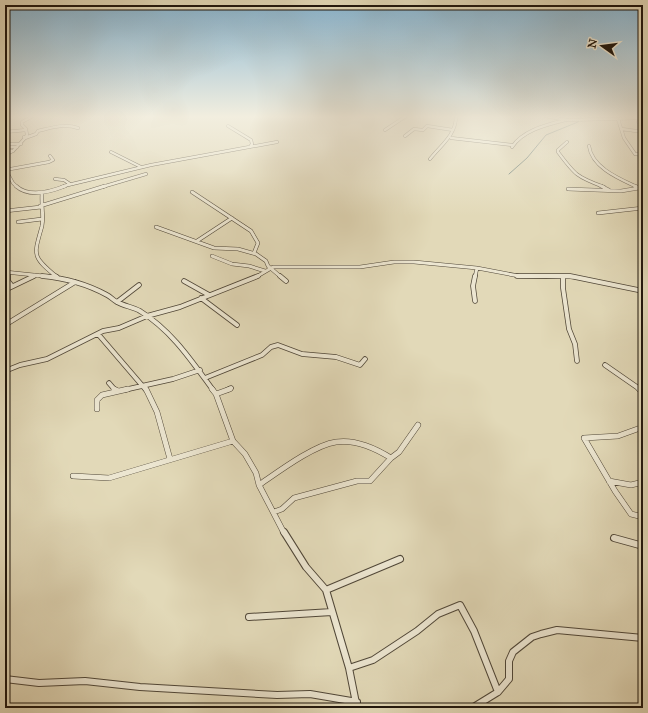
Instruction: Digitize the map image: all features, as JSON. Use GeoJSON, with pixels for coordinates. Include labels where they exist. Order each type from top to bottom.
{"type":"FeatureCollection","features":[{"type":"Feature","properties":{"kind":"street"},"geometry":{"type":"LineString","coordinates":[[50,156],[53,160],[41,165],[5,171],[11,181],[27,193],[42,194],[68,185],[142,167],[238,149]]}},
{"type":"Feature","properties":{"kind":"street"},"geometry":{"type":"LineString","coordinates":[[430,159],[438,149]]}},
{"type":"Feature","properties":{"kind":"street"},"geometry":{"type":"LineString","coordinates":[[559,149],[558,152],[582,180],[601,185],[609,190]]}},
{"type":"Feature","properties":{"kind":"street"},"geometry":{"type":"LineString","coordinates":[[588,149],[591,155],[607,171],[642,189]]}},
{"type":"Feature","properties":{"kind":"street"},"geometry":{"type":"LineString","coordinates":[[630,149],[635,154],[643,155]]}},
{"type":"Feature","properties":{"kind":"street"},"geometry":{"type":"LineString","coordinates":[[5,150],[13,151]]}},
{"type":"Feature","properties":{"kind":"street"},"geometry":{"type":"LineString","coordinates":[[5,154],[9,154],[13,151]]}},
{"type":"Feature","properties":{"kind":"street"},"geometry":{"type":"LineString","coordinates":[[111,152],[142,167]]}},
{"type":"Feature","properties":{"kind":"street"},"geometry":{"type":"LineString","coordinates":[[5,211],[41,206],[146,174]]}},
{"type":"Feature","properties":{"kind":"street"},"geometry":{"type":"LineString","coordinates":[[55,179],[68,181],[70,184],[68,185]]}},
{"type":"Feature","properties":{"kind":"street"},"geometry":{"type":"LineString","coordinates":[[5,182],[11,181]]}},
{"type":"Feature","properties":{"kind":"street"},"geometry":{"type":"LineString","coordinates":[[568,189],[621,191],[642,189]]}},
{"type":"Feature","properties":{"kind":"street"},"geometry":{"type":"LineString","coordinates":[[192,192],[251,231],[258,244],[254,253],[256,254]]}},
{"type":"Feature","properties":{"kind":"street"},"geometry":{"type":"LineString","coordinates":[[42,194],[42,223],[35,249],[40,264],[57,277]]}},
{"type":"Feature","properties":{"kind":"street"},"geometry":{"type":"LineString","coordinates":[[598,213],[643,208]]}},
{"type":"Feature","properties":{"kind":"street"},"geometry":{"type":"LineString","coordinates":[[197,241],[209,235],[232,218]]}},
{"type":"Feature","properties":{"kind":"street"},"geometry":{"type":"LineString","coordinates":[[18,222],[42,219]]}},
{"type":"Feature","properties":{"kind":"street"},"geometry":{"type":"LineString","coordinates":[[156,227],[214,248],[238,249],[256,254],[266,261],[268,266],[286,281]]}},
{"type":"Feature","properties":{"kind":"street"},"geometry":{"type":"LineString","coordinates":[[212,256],[232,264],[253,267],[265,271]]}},
{"type":"Feature","properties":{"kind":"street"},"geometry":{"type":"LineString","coordinates":[[5,371],[20,365],[47,359],[98,334],[129,324],[147,316],[180,307],[250,280],[271,268],[360,267],[398,261],[477,268],[519,276],[563,276],[643,291]]}},
{"type":"Feature","properties":{"kind":"street"},"geometry":{"type":"LineString","coordinates":[[475,301],[473,286],[477,268]]}},
{"type":"Feature","properties":{"kind":"street"},"geometry":{"type":"LineString","coordinates":[[5,679],[39,682],[85,681],[140,687],[277,695],[314,695],[357,705],[349,668],[326,590],[302,560],[290,541],[259,485],[256,473],[245,454],[233,441],[216,394],[200,370],[172,336],[147,316],[138,310],[117,302],[106,295],[75,282],[57,277],[7,272],[8,281],[12,286]]}},
{"type":"Feature","properties":{"kind":"street"},"geometry":{"type":"LineString","coordinates":[[5,290],[36,275]]}},
{"type":"Feature","properties":{"kind":"street"},"geometry":{"type":"LineString","coordinates":[[563,276],[563,288],[569,329],[575,344],[577,361]]}},
{"type":"Feature","properties":{"kind":"street"},"geometry":{"type":"LineString","coordinates":[[184,281],[209,295]]}},
{"type":"Feature","properties":{"kind":"street"},"geometry":{"type":"LineString","coordinates":[[5,324],[75,282]]}},
{"type":"Feature","properties":{"kind":"street"},"geometry":{"type":"LineString","coordinates":[[117,302],[139,286]]}},
{"type":"Feature","properties":{"kind":"street"},"geometry":{"type":"LineString","coordinates":[[201,298],[237,325]]}},
{"type":"Feature","properties":{"kind":"street"},"geometry":{"type":"LineString","coordinates":[[98,334],[144,385],[158,413],[170,459]]}},
{"type":"Feature","properties":{"kind":"street"},"geometry":{"type":"LineString","coordinates":[[205,378],[262,355],[271,347],[278,345],[302,354],[336,358],[360,365],[365,359]]}},
{"type":"Feature","properties":{"kind":"street"},"geometry":{"type":"LineString","coordinates":[[605,365],[643,391]]}},
{"type":"Feature","properties":{"kind":"street"},"geometry":{"type":"LineString","coordinates":[[97,409],[97,400],[99,398],[118,391],[173,379],[200,370]]}},
{"type":"Feature","properties":{"kind":"street"},"geometry":{"type":"LineString","coordinates":[[109,383],[118,391]]}},
{"type":"Feature","properties":{"kind":"street"},"geometry":{"type":"LineString","coordinates":[[216,394],[231,388]]}},
{"type":"Feature","properties":{"kind":"street"},"geometry":{"type":"LineString","coordinates":[[274,512],[282,508],[294,498],[357,481],[370,481],[391,458],[399,452],[418,425]]}},
{"type":"Feature","properties":{"kind":"street"},"geometry":{"type":"LineString","coordinates":[[643,427],[618,436],[584,438],[609,481],[631,514],[643,517]]}},
{"type":"Feature","properties":{"kind":"street"},"geometry":{"type":"LineString","coordinates":[[73,476],[109,478],[233,441]]}},
{"type":"Feature","properties":{"kind":"street"},"geometry":{"type":"LineString","coordinates":[[259,485],[321,448],[335,442],[356,443],[378,450],[391,458]]}},
{"type":"Feature","properties":{"kind":"street"},"geometry":{"type":"LineString","coordinates":[[609,481],[631,485],[643,482]]}},
{"type":"Feature","properties":{"kind":"street"},"geometry":{"type":"LineString","coordinates":[[614,538],[643,546]]}},
{"type":"Feature","properties":{"kind":"street"},"geometry":{"type":"LineString","coordinates":[[326,590],[400,559]]}},
{"type":"Feature","properties":{"kind":"street"},"geometry":{"type":"LineString","coordinates":[[349,668],[373,660],[417,631],[438,614],[460,605],[463,606],[470,621],[498,692]]}},
{"type":"Feature","properties":{"kind":"street"},"geometry":{"type":"LineString","coordinates":[[250,617],[332,612]]}},
{"type":"Feature","properties":{"kind":"street"},"geometry":{"type":"LineString","coordinates":[[472,708],[498,692],[509,679],[509,661],[513,652],[532,637],[557,630],[643,638]]}},
{"type":"Feature","properties":{"kind":"waterway"},"geometry":{"type":"LineString","coordinates":[[509,174],[534,149]]}}]}
